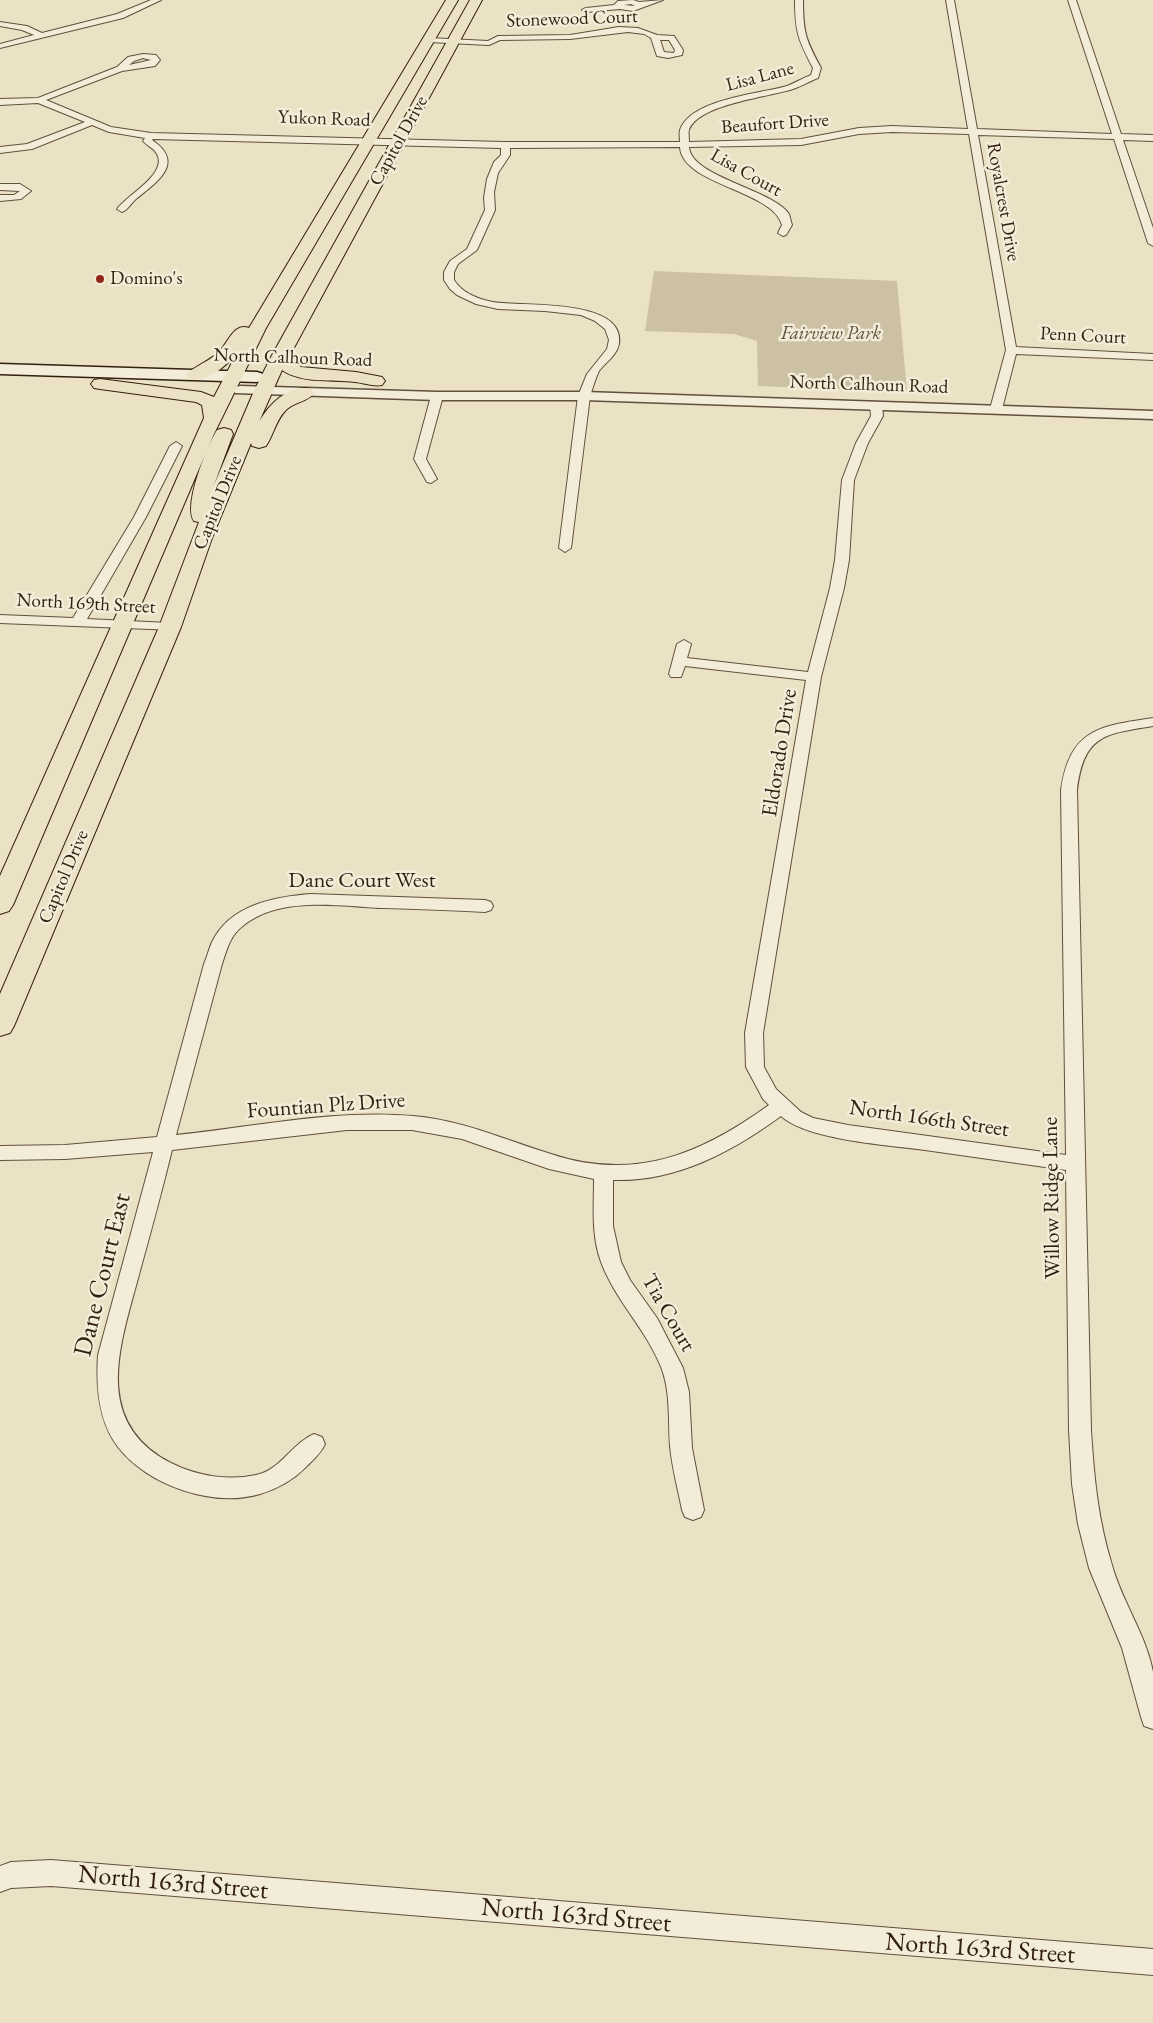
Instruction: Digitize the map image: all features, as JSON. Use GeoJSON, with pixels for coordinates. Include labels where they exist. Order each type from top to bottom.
{"type":"FeatureCollection","features":[{"type":"Feature","properties":{"kind":"main road"},"geometry":{"type":"LineString","coordinates":[[382,140],[406,105],[420,55],[452,0]]}},
{"type":"Feature","properties":{"kind":"main road","name":"Capitol Drive"},"geometry":{"type":"LineString","coordinates":[[0,905],[186,474],[213,418],[234,385],[258,328],[308,242],[456,41],[476,0]]}},
{"type":"Feature","properties":{"kind":"main road","name":"Capitol Drive"},"geometry":{"type":"LineString","coordinates":[[0,1026],[186,589],[202,538],[263,382],[280,357],[347,235],[382,140]]}},
{"type":"Feature","properties":{"kind":"main road"},"geometry":{"type":"LineString","coordinates":[[304,312],[306,285],[322,249],[316,243],[308,242]]}},
{"type":"Feature","properties":{"kind":"main road"},"geometry":{"type":"LineString","coordinates":[[195,375],[213,366],[230,352],[261,301],[296,263]]}},
{"type":"Feature","properties":{"kind":"main road"},"geometry":{"type":"LineString","coordinates":[[274,332],[287,279]]}},
{"type":"Feature","properties":{"kind":"main road"},"geometry":{"type":"LineString","coordinates":[[280,357],[295,371],[376,381]]}},
{"type":"Feature","properties":{"kind":"main road"},"geometry":{"type":"LineString","coordinates":[[261,359],[263,382]]}},
{"type":"Feature","properties":{"kind":"main road","name":"North Calhoun Road"},"geometry":{"type":"LineString","coordinates":[[0,369],[195,375],[234,385]]}},
{"type":"Feature","properties":{"kind":"main road","name":"North Calhoun Road"},"geometry":{"type":"LineString","coordinates":[[0,380],[100,384],[234,385],[263,382]]}},
{"type":"Feature","properties":{"kind":"main road"},"geometry":{"type":"LineString","coordinates":[[100,384],[201,397],[211,403],[213,418]]}},
{"type":"Feature","properties":{"kind":"main road"},"geometry":{"type":"LineString","coordinates":[[202,538],[201,502],[234,385]]}},
{"type":"Feature","properties":{"kind":"main road"},"geometry":{"type":"LineString","coordinates":[[186,589],[239,489],[271,416],[289,398],[305,393]]}},
{"type":"Feature","properties":{"kind":"street"},"geometry":{"type":"LineString","coordinates":[[0,46],[120,16],[157,0]]}},
{"type":"Feature","properties":{"kind":"street"},"geometry":{"type":"LineString","coordinates":[[586,10],[618,7],[618,4],[624,2],[641,4],[659,0]]}},
{"type":"Feature","properties":{"kind":"street","name":"Lisa Lane"},"geometry":{"type":"LineString","coordinates":[[685,144],[684,131],[693,118],[708,109],[729,102],[791,88],[816,76],[817,68],[804,43],[799,27],[799,0]]}},
{"type":"Feature","properties":{"kind":"street","name":"Royalcrest Drive"},"geometry":{"type":"LineString","coordinates":[[950,0],[1010,350],[1010,357],[996,409]]}},
{"type":"Feature","properties":{"kind":"street"},"geometry":{"type":"LineString","coordinates":[[1072,0],[1153,243]]}},
{"type":"Feature","properties":{"kind":"street"},"geometry":{"type":"LineString","coordinates":[[0,24],[24,28],[42,36]]}},
{"type":"Feature","properties":{"kind":"street","name":"Stonewood Court"},"geometry":{"type":"LineString","coordinates":[[429,40],[489,43],[498,38],[579,36],[610,30],[642,31],[656,37]]}},
{"type":"Feature","properties":{"kind":"street"},"geometry":{"type":"LineString","coordinates":[[39,100],[120,69]]}},
{"type":"Feature","properties":{"kind":"street","name":"Yukon Road"},"geometry":{"type":"LineString","coordinates":[[0,102],[39,100],[90,123],[121,132],[149,136],[382,140]]}},
{"type":"Feature","properties":{"kind":"street"},"geometry":{"type":"LineString","coordinates":[[0,150],[29,147],[90,123]]}},
{"type":"Feature","properties":{"kind":"street","name":"Beaufort Drive"},"geometry":{"type":"LineString","coordinates":[[382,140],[504,145],[794,142],[874,129],[1153,138]]}},
{"type":"Feature","properties":{"kind":"street"},"geometry":{"type":"LineString","coordinates":[[122,209],[132,196],[152,184],[162,168],[163,156],[156,147],[147,141],[149,136]]}},
{"type":"Feature","properties":{"kind":"street","name":"Lisa Court"},"geometry":{"type":"LineString","coordinates":[[685,144],[685,152],[701,170],[764,200],[784,214],[787,225],[783,232]]}},
{"type":"Feature","properties":{"kind":"street"},"geometry":{"type":"LineString","coordinates":[[504,145],[505,157],[494,171],[490,189],[488,201],[490,210],[472,250],[455,261],[449,270],[448,279],[453,288],[466,297],[481,303],[505,307],[569,309],[601,320],[611,330],[614,339],[612,350],[595,368],[584,396],[565,548]]}},
{"type":"Feature","properties":{"kind":"street"},"geometry":{"type":"LineString","coordinates":[[0,187],[20,187],[26,191],[23,195],[14,198],[0,198]]}},
{"type":"Feature","properties":{"kind":"street","name":"Penn Court"},"geometry":{"type":"LineString","coordinates":[[1010,350],[1153,357]]}},
{"type":"Feature","properties":{"kind":"street","name":"North Calhoun Road"},"geometry":{"type":"LineString","coordinates":[[263,382],[376,381],[460,385],[584,396]]}},
{"type":"Feature","properties":{"kind":"street","name":"North Calhoun Road"},"geometry":{"type":"LineString","coordinates":[[263,382],[305,393],[437,396],[584,396],[1153,415]]}},
{"type":"Feature","properties":{"kind":"street"},"geometry":{"type":"LineString","coordinates":[[431,478],[420,459],[437,396]]}},
{"type":"Feature","properties":{"kind":"street","name":"Eldorado Drive"},"geometry":{"type":"LineString","coordinates":[[781,1106],[769,1094],[755,1066],[754,1033],[814,677],[837,588],[842,560],[848,480],[862,443],[876,416],[876,405]]}},
{"type":"Feature","properties":{"kind":"street"},"geometry":{"type":"LineString","coordinates":[[78,622],[140,517],[176,446]]}},
{"type":"Feature","properties":{"kind":"street","name":"North 169th Street"},"geometry":{"type":"LineString","coordinates":[[0,619],[170,627]]}},
{"type":"Feature","properties":{"kind":"street"},"geometry":{"type":"LineString","coordinates":[[684,644],[678,667],[814,677]]}},
{"type":"Feature","properties":{"kind":"street","name":"Willow Ridge Lane"},"geometry":{"type":"LineString","coordinates":[[1153,722],[1113,730],[1094,738],[1076,754],[1070,772],[1075,1164],[1080,1430],[1083,1484],[1089,1524],[1101,1568],[1134,1648],[1153,1717]]}},
{"type":"Feature","properties":{"kind":"street","name":"Dane Court West"},"geometry":{"type":"LineString","coordinates":[[166,1144],[213,964],[221,942],[238,921],[252,912],[284,902],[310,900],[485,906]]}},
{"type":"Feature","properties":{"kind":"street","name":"North 166th Street"},"geometry":{"type":"LineString","coordinates":[[781,1106],[794,1117],[848,1132],[1075,1164]]}},
{"type":"Feature","properties":{"kind":"street","name":"Fountian Plz Drive"},"geometry":{"type":"LineString","coordinates":[[0,1153],[75,1153],[296,1128],[398,1122],[424,1124],[473,1135],[556,1165],[604,1173],[660,1168],[699,1157],[717,1149],[747,1131],[781,1106]]}},
{"type":"Feature","properties":{"kind":"street","name":"Dane Court East"},"geometry":{"type":"LineString","coordinates":[[166,1144],[108,1355],[106,1382],[116,1423],[125,1440],[139,1455],[158,1469],[198,1484],[221,1488],[255,1485],[276,1478],[293,1465],[314,1444]]}},
{"type":"Feature","properties":{"kind":"street","name":"Tia Court"},"geometry":{"type":"LineString","coordinates":[[604,1173],[603,1226],[606,1244],[611,1262],[623,1286],[650,1324],[672,1368],[678,1392],[681,1448],[693,1510]]}},
{"type":"Feature","properties":{"kind":"street","name":"North 163rd Street"},"geometry":{"type":"LineString","coordinates":[[0,1879],[11,1875],[51,1873],[1153,1962]]}},
{"type":"Feature","properties":{"kind":"green space","name":"Fairview Park"},"geometry":{"type":"Polygon","coordinates":[[[654,271],[897,281],[907,392],[758,386],[757,341],[734,334],[645,331],[654,271]]]}},
{"type":"Feature","properties":{"kind":"place","name":"Domino's"},"geometry":{"type":"Point","coordinates":[100,279]}}]}
